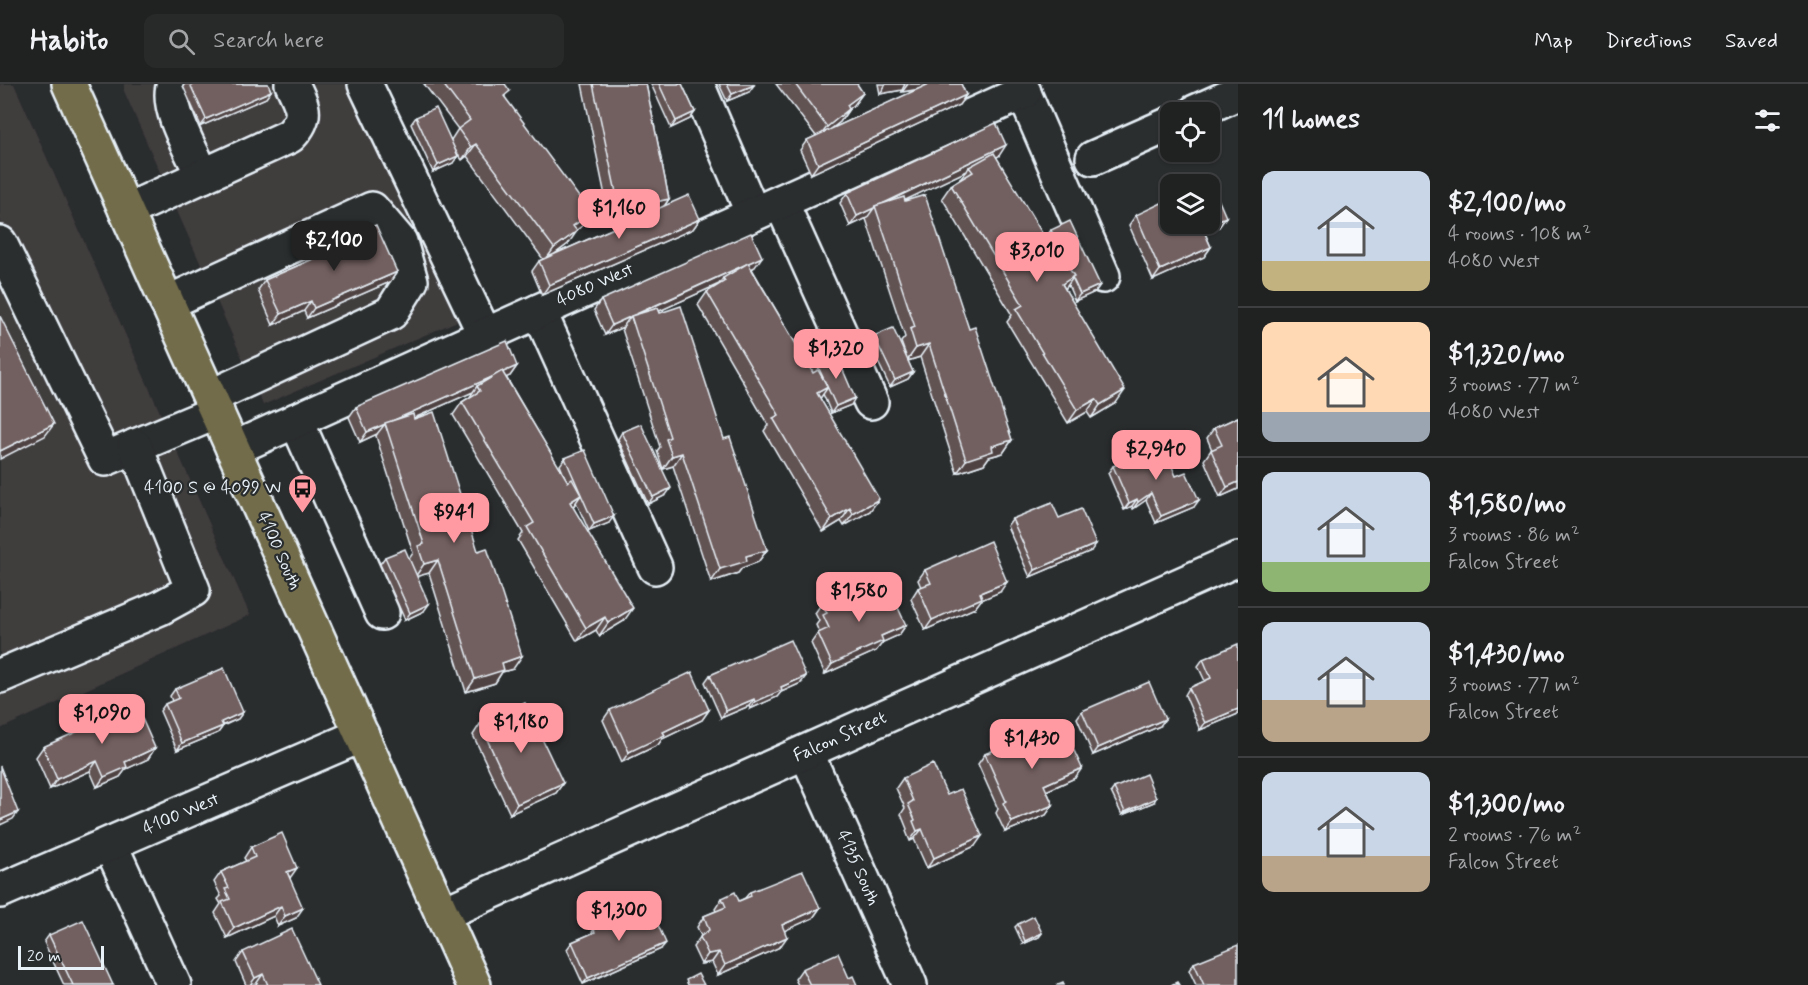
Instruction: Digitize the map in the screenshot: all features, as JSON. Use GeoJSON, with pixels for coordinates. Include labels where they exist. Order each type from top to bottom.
{"type":"FeatureCollection","features":[{"type":"Feature","properties":{"kind":"main road","name":"4100 South"},"geometry":{"type":"LineString","coordinates":[[69,84],[474,985]]}},
{"type":"Feature","properties":{"kind":"street"},"geometry":{"type":"LineString","coordinates":[[174,84],[170,95],[172,108],[203,176]]}},
{"type":"Feature","properties":{"kind":"street"},"geometry":{"type":"LineString","coordinates":[[126,211],[290,136],[300,125],[302,106],[292,84]]}},
{"type":"Feature","properties":{"kind":"street"},"geometry":{"type":"LineString","coordinates":[[365,84],[484,335]]}},
{"type":"Feature","properties":{"kind":"street"},"geometry":{"type":"LineString","coordinates":[[697,84],[767,208],[871,402]]}},
{"type":"Feature","properties":{"kind":"street"},"geometry":{"type":"LineString","coordinates":[[1022,88],[1103,276]]}},
{"type":"Feature","properties":{"kind":"street","name":"4080 West"},"geometry":{"type":"LineString","coordinates":[[233,448],[767,208],[1022,88]]}},
{"type":"Feature","properties":{"kind":"street"},"geometry":{"type":"LineString","coordinates":[[1218,102],[1238,93]]}},
{"type":"Feature","properties":{"kind":"street"},"geometry":{"type":"LineString","coordinates":[[1093,158],[1160,128]]}},
{"type":"Feature","properties":{"kind":"street"},"geometry":{"type":"LineString","coordinates":[[0,243],[105,459],[135,446],[391,313],[411,281],[400,242],[372,209],[167,303]]}},
{"type":"Feature","properties":{"kind":"street"},"geometry":{"type":"LineString","coordinates":[[539,310],[655,567]]}},
{"type":"Feature","properties":{"kind":"street"},"geometry":{"type":"LineString","coordinates":[[296,420],[382,613]]}},
{"type":"Feature","properties":{"kind":"street"},"geometry":{"type":"LineString","coordinates":[[0,676],[160,608],[194,590],[135,446]]}},
{"type":"Feature","properties":{"kind":"street","name":"Falcon Street"},"geometry":{"type":"LineString","coordinates":[[442,914],[1238,559]]}},
{"type":"Feature","properties":{"kind":"street","name":"4100 West"},"geometry":{"type":"LineString","coordinates":[[0,891],[362,735]]}},
{"type":"Feature","properties":{"kind":"street","name":"4135 South"},"geometry":{"type":"LineString","coordinates":[[806,752],[910,985]]}},
{"type":"Feature","properties":{"kind":"street"},"geometry":{"type":"LineString","coordinates":[[110,844],[174,985]]}},
{"type":"Feature","properties":{"kind":"shaded area"},"geometry":{"type":"Polygon","coordinates":[[[0,84],[14,84],[250,615],[0,729],[0,84]]]}},
{"type":"Feature","properties":{"kind":"shaded area"},"geometry":{"type":"Polygon","coordinates":[[[124,84],[359,84],[462,319],[263,405],[124,91],[124,84]]]}},
{"type":"Feature","properties":{"kind":"building"},"geometry":{"type":"Polygon","coordinates":[[[190,84],[268,84],[271,91],[206,119],[190,84]]]}},
{"type":"Feature","properties":{"kind":"building"},"geometry":{"type":"Polygon","coordinates":[[[443,84],[505,84],[510,91],[504,96],[591,213],[573,226],[577,231],[554,248],[476,144],[471,147],[458,129],[470,120],[443,84]]]}},
{"type":"Feature","properties":{"kind":"building"},"geometry":{"type":"Polygon","coordinates":[[[593,84],[646,84],[669,199],[641,205],[640,197],[618,202],[593,84]]]}},
{"type":"Feature","properties":{"kind":"building"},"geometry":{"type":"Polygon","coordinates":[[[659,84],[682,84],[695,112],[676,121],[659,84]]]}},
{"type":"Feature","properties":{"kind":"building"},"geometry":{"type":"Polygon","coordinates":[[[727,84],[753,84],[754,85],[732,94],[727,84]]]}},
{"type":"Feature","properties":{"kind":"building"},"geometry":{"type":"Polygon","coordinates":[[[795,84],[857,84],[863,93],[847,105],[849,109],[827,127],[795,84]]]}},
{"type":"Feature","properties":{"kind":"building"},"geometry":{"type":"Polygon","coordinates":[[[929,84],[961,84],[966,95],[818,164],[807,140],[929,84]]]}},
{"type":"Feature","properties":{"kind":"building"},"geometry":{"type":"Polygon","coordinates":[[[436,108],[458,156],[438,165],[416,117],[436,108]]]}},
{"type":"Feature","properties":{"kind":"building"},"geometry":{"type":"Polygon","coordinates":[[[996,123],[1006,145],[857,216],[847,193],[996,123]]]}},
{"type":"Feature","properties":{"kind":"building"},"geometry":{"type":"Polygon","coordinates":[[[994,153],[1060,263],[1064,260],[1074,276],[1062,284],[1125,390],[1100,405],[1096,399],[1077,410],[1016,309],[1023,305],[951,185],[973,172],[969,167],[994,153]]]}},
{"type":"Feature","properties":{"kind":"building"},"geometry":{"type":"Polygon","coordinates":[[[689,195],[700,219],[549,285],[539,261],[689,195]]]}},
{"type":"Feature","properties":{"kind":"building"},"geometry":{"type":"Polygon","coordinates":[[[925,195],[969,329],[975,327],[1012,440],[992,446],[993,451],[966,460],[929,344],[916,348],[910,329],[915,327],[875,206],[904,197],[905,201],[925,195]]]}},
{"type":"Feature","properties":{"kind":"building"},"geometry":{"type":"Polygon","coordinates":[[[1220,203],[1226,217],[1220,220],[1220,203]]]}},
{"type":"Feature","properties":{"kind":"building"},"geometry":{"type":"Polygon","coordinates":[[[1160,204],[1160,234],[1205,234],[1211,247],[1160,270],[1136,215],[1160,204]]]}},
{"type":"Feature","properties":{"kind":"building"},"geometry":{"type":"Polygon","coordinates":[[[1070,221],[1100,285],[1080,294],[1072,277],[1074,276],[1051,230],[1070,221]]]}},
{"type":"Feature","properties":{"kind":"building"},"geometry":{"type":"Polygon","coordinates":[[[376,225],[397,272],[314,308],[311,301],[281,314],[265,280],[336,249],[334,243],[376,225]]]}},
{"type":"Feature","properties":{"kind":"building"},"geometry":{"type":"Polygon","coordinates":[[[751,233],[762,257],[612,325],[601,300],[751,233]]]}},
{"type":"Feature","properties":{"kind":"building"},"geometry":{"type":"Polygon","coordinates":[[[748,263],[813,373],[818,370],[828,387],[817,393],[879,499],[853,514],[850,508],[832,519],[773,418],[779,415],[707,292],[725,281],[723,278],[748,263]]]}},
{"type":"Feature","properties":{"kind":"building"},"geometry":{"type":"Polygon","coordinates":[[[681,306],[724,439],[730,437],[767,550],[746,556],[747,561],[720,569],[682,453],[672,456],[666,439],[670,437],[631,316],[658,308],[660,313],[681,306]]]}},
{"type":"Feature","properties":{"kind":"building"},"geometry":{"type":"Polygon","coordinates":[[[0,316],[54,424],[0,451],[0,316]]]}},
{"type":"Feature","properties":{"kind":"building"},"geometry":{"type":"Polygon","coordinates":[[[893,328],[913,372],[895,380],[874,336],[893,328]]]}},
{"type":"Feature","properties":{"kind":"building"},"geometry":{"type":"Polygon","coordinates":[[[507,341],[517,366],[367,432],[356,407],[507,341]]]}},
{"type":"Feature","properties":{"kind":"building"},"geometry":{"type":"Polygon","coordinates":[[[836,354],[855,398],[836,406],[816,362],[836,354]]]}},
{"type":"Feature","properties":{"kind":"building"},"geometry":{"type":"Polygon","coordinates":[[[502,371],[568,482],[572,479],[581,495],[570,502],[633,608],[608,623],[605,617],[586,628],[527,527],[534,523],[462,402],[480,391],[477,386],[502,371]]]}},
{"type":"Feature","properties":{"kind":"building"},"geometry":{"type":"Polygon","coordinates":[[[434,412],[478,551],[487,548],[522,656],[502,663],[504,670],[475,679],[438,560],[424,564],[418,546],[424,544],[385,423],[413,414],[414,419],[434,412]]]}},
{"type":"Feature","properties":{"kind":"building"},"geometry":{"type":"Polygon","coordinates":[[[1238,417],[1238,482],[1227,487],[1211,450],[1222,445],[1214,428],[1238,417]]]}},
{"type":"Feature","properties":{"kind":"building"},"geometry":{"type":"Polygon","coordinates":[[[641,424],[671,488],[653,497],[622,432],[641,424]]]}},
{"type":"Feature","properties":{"kind":"building"},"geometry":{"type":"Polygon","coordinates":[[[1163,445],[1176,476],[1186,472],[1199,500],[1161,516],[1151,493],[1138,502],[1137,499],[1129,503],[1113,466],[1163,445]]]}},
{"type":"Feature","properties":{"kind":"building"},"geometry":{"type":"Polygon","coordinates":[[[585,450],[614,516],[594,524],[565,458],[585,450]]]}},
{"type":"Feature","properties":{"kind":"building"},"geometry":{"type":"Polygon","coordinates":[[[1052,503],[1059,518],[1081,509],[1096,544],[1035,570],[1012,519],[1052,503]]]}},
{"type":"Feature","properties":{"kind":"building"},"geometry":{"type":"Polygon","coordinates":[[[990,541],[1007,582],[980,593],[982,598],[932,620],[918,588],[931,583],[925,570],[990,541]]]}},
{"type":"Feature","properties":{"kind":"building"},"geometry":{"type":"Polygon","coordinates":[[[405,549],[429,604],[410,613],[385,557],[405,549]]]}},
{"type":"Feature","properties":{"kind":"building"},"geometry":{"type":"Polygon","coordinates":[[[888,586],[906,625],[881,636],[883,641],[832,664],[818,633],[829,628],[823,615],[827,613],[822,603],[848,591],[852,602],[888,586]]]}},
{"type":"Feature","properties":{"kind":"building"},"geometry":{"type":"Polygon","coordinates":[[[790,640],[806,676],[755,702],[754,699],[726,711],[710,675],[790,640]]]}},
{"type":"Feature","properties":{"kind":"building"},"geometry":{"type":"Polygon","coordinates":[[[1238,644],[1238,709],[1205,723],[1189,688],[1211,678],[1203,659],[1238,644]]]}},
{"type":"Feature","properties":{"kind":"building"},"geometry":{"type":"Polygon","coordinates":[[[224,668],[243,712],[221,722],[223,726],[182,743],[165,704],[179,698],[175,689],[224,668]]]}},
{"type":"Feature","properties":{"kind":"building"},"geometry":{"type":"Polygon","coordinates":[[[692,672],[709,710],[663,732],[665,735],[629,752],[610,710],[692,672]]]}},
{"type":"Feature","properties":{"kind":"building"},"geometry":{"type":"Polygon","coordinates":[[[1149,682],[1165,719],[1098,748],[1082,711],[1149,682]]]}},
{"type":"Feature","properties":{"kind":"building"},"geometry":{"type":"Polygon","coordinates":[[[525,703],[563,783],[517,804],[480,724],[525,703]]]}},
{"type":"Feature","properties":{"kind":"building"},"geometry":{"type":"Polygon","coordinates":[[[136,705],[155,748],[125,762],[127,767],[104,777],[97,761],[57,779],[43,747],[136,705]]]}},
{"type":"Feature","properties":{"kind":"building"},"geometry":{"type":"Polygon","coordinates":[[[1045,728],[1049,738],[1065,731],[1082,768],[1044,785],[1053,805],[1012,822],[1003,803],[1006,801],[985,754],[1045,728]]]}},
{"type":"Feature","properties":{"kind":"building"},"geometry":{"type":"Polygon","coordinates":[[[933,764],[947,795],[961,789],[982,836],[934,858],[922,829],[917,831],[913,821],[915,820],[908,804],[913,801],[903,778],[933,764]]]}},
{"type":"Feature","properties":{"kind":"building"},"geometry":{"type":"Polygon","coordinates":[[[0,766],[18,812],[0,820],[0,766]]]}},
{"type":"Feature","properties":{"kind":"building"},"geometry":{"type":"Polygon","coordinates":[[[1146,774],[1156,798],[1125,812],[1114,788],[1146,774]]]}},
{"type":"Feature","properties":{"kind":"building"},"geometry":{"type":"Polygon","coordinates":[[[282,833],[297,868],[287,872],[303,908],[285,916],[281,906],[234,928],[222,902],[230,899],[225,889],[229,888],[221,872],[255,857],[251,847],[282,833]]]}},
{"type":"Feature","properties":{"kind":"building"},"geometry":{"type":"Polygon","coordinates":[[[803,871],[820,908],[782,925],[787,937],[725,965],[719,952],[708,954],[700,937],[709,930],[704,916],[726,907],[722,898],[735,892],[739,901],[751,896],[750,892],[803,871]]]}},
{"type":"Feature","properties":{"kind":"building"},"geometry":{"type":"Polygon","coordinates":[[[650,907],[666,943],[588,978],[572,942],[595,932],[594,929],[650,907]]]}},
{"type":"Feature","properties":{"kind":"building"},"geometry":{"type":"Polygon","coordinates":[[[1034,916],[1042,933],[1025,941],[1018,924],[1034,916]]]}},
{"type":"Feature","properties":{"kind":"building"},"geometry":{"type":"Polygon","coordinates":[[[83,920],[113,985],[73,985],[49,935],[83,920]]]}},
{"type":"Feature","properties":{"kind":"building"},"geometry":{"type":"Polygon","coordinates":[[[292,929],[318,985],[268,985],[263,974],[255,978],[243,952],[292,929]]]}},
{"type":"Feature","properties":{"kind":"building"},"geometry":{"type":"Polygon","coordinates":[[[1238,945],[1238,985],[1204,985],[1194,963],[1238,945]]]}},
{"type":"Feature","properties":{"kind":"building"},"geometry":{"type":"Polygon","coordinates":[[[838,953],[849,978],[853,976],[857,985],[810,985],[802,969],[838,953]]]}},
{"type":"Feature","properties":{"kind":"building"},"geometry":{"type":"Polygon","coordinates":[[[698,974],[704,985],[688,985],[686,980],[698,974]]]}},
{"type":"Feature","properties":{"kind":"place","name":"4100 S @ 4099 W"},"geometry":{"type":"Point","coordinates":[302,514]}}]}
